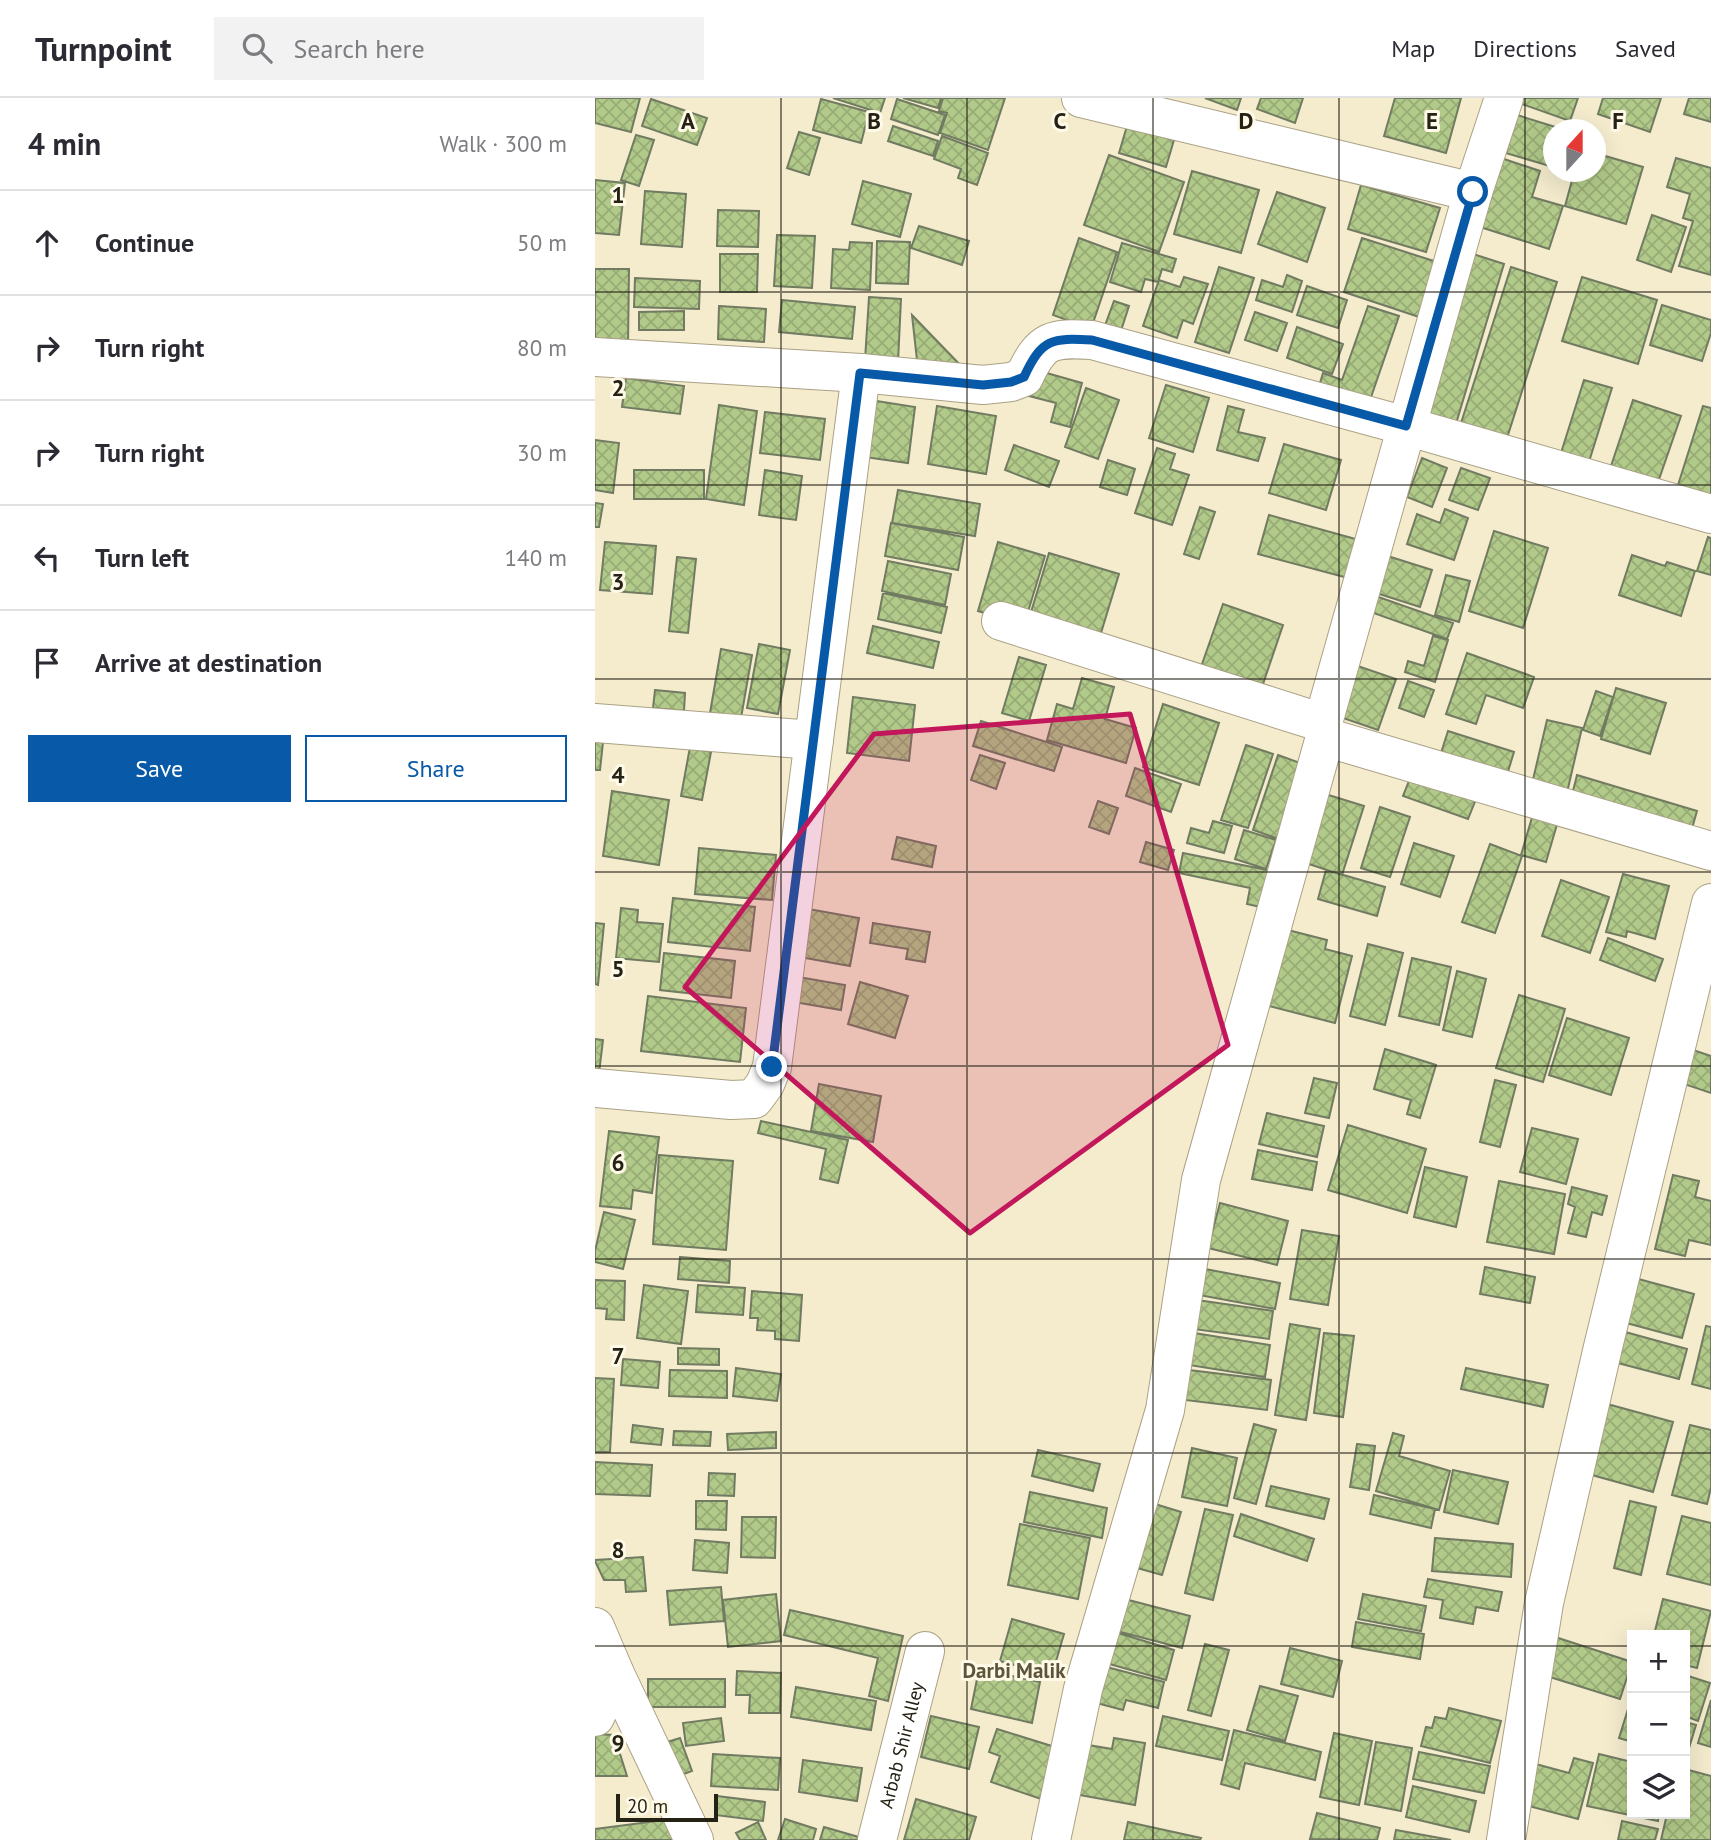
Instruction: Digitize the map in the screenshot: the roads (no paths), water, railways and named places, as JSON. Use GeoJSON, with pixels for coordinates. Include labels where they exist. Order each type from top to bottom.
{"type":"FeatureCollection","features":[{"type":"Feature","properties":{"kind":"street"},"geometry":{"type":"LineString","coordinates":[[1081,98],[1473,192]]}},
{"type":"Feature","properties":{"kind":"street"},"geometry":{"type":"LineString","coordinates":[[1051,1840],[1083,1689],[1165,1410],[1201,1180],[1406,426],[1473,192],[1504,98]]}},
{"type":"Feature","properties":{"kind":"street"},"geometry":{"type":"LineString","coordinates":[[595,357],[860,373],[983,385],[1011,382],[1024,377],[1043,346],[1061,339],[1092,340],[1406,426],[1711,514]]}},
{"type":"Feature","properties":{"kind":"street"},"geometry":{"type":"LineString","coordinates":[[595,1088],[731,1100],[754,1099],[765,1084],[772,1067],[860,373]]}},
{"type":"Feature","properties":{"kind":"street"},"geometry":{"type":"LineString","coordinates":[[1001,621],[1324,730],[1711,851]]}},
{"type":"Feature","properties":{"kind":"street"},"geometry":{"type":"LineString","coordinates":[[595,723],[814,740]]}},
{"type":"Feature","properties":{"kind":"street"},"geometry":{"type":"LineString","coordinates":[[1506,1840],[1544,1603],[1606,1333],[1711,903]]}},
{"type":"Feature","properties":{"kind":"street"},"geometry":{"type":"LineString","coordinates":[[595,1627],[694,1840]]}},
{"type":"Feature","properties":{"kind":"street","name":"Arbab Shir Alley"},"geometry":{"type":"LineString","coordinates":[[877,1840],[925,1651]]}},
{"type":"Feature","properties":{"kind":"street"},"geometry":{"type":"LineString","coordinates":[[595,1717],[615,1674]]}},
{"type":"Feature","properties":{"kind":"district","name":"Darbi Malik"},"geometry":{"type":"Point","coordinates":[1014,1671]}}]}
